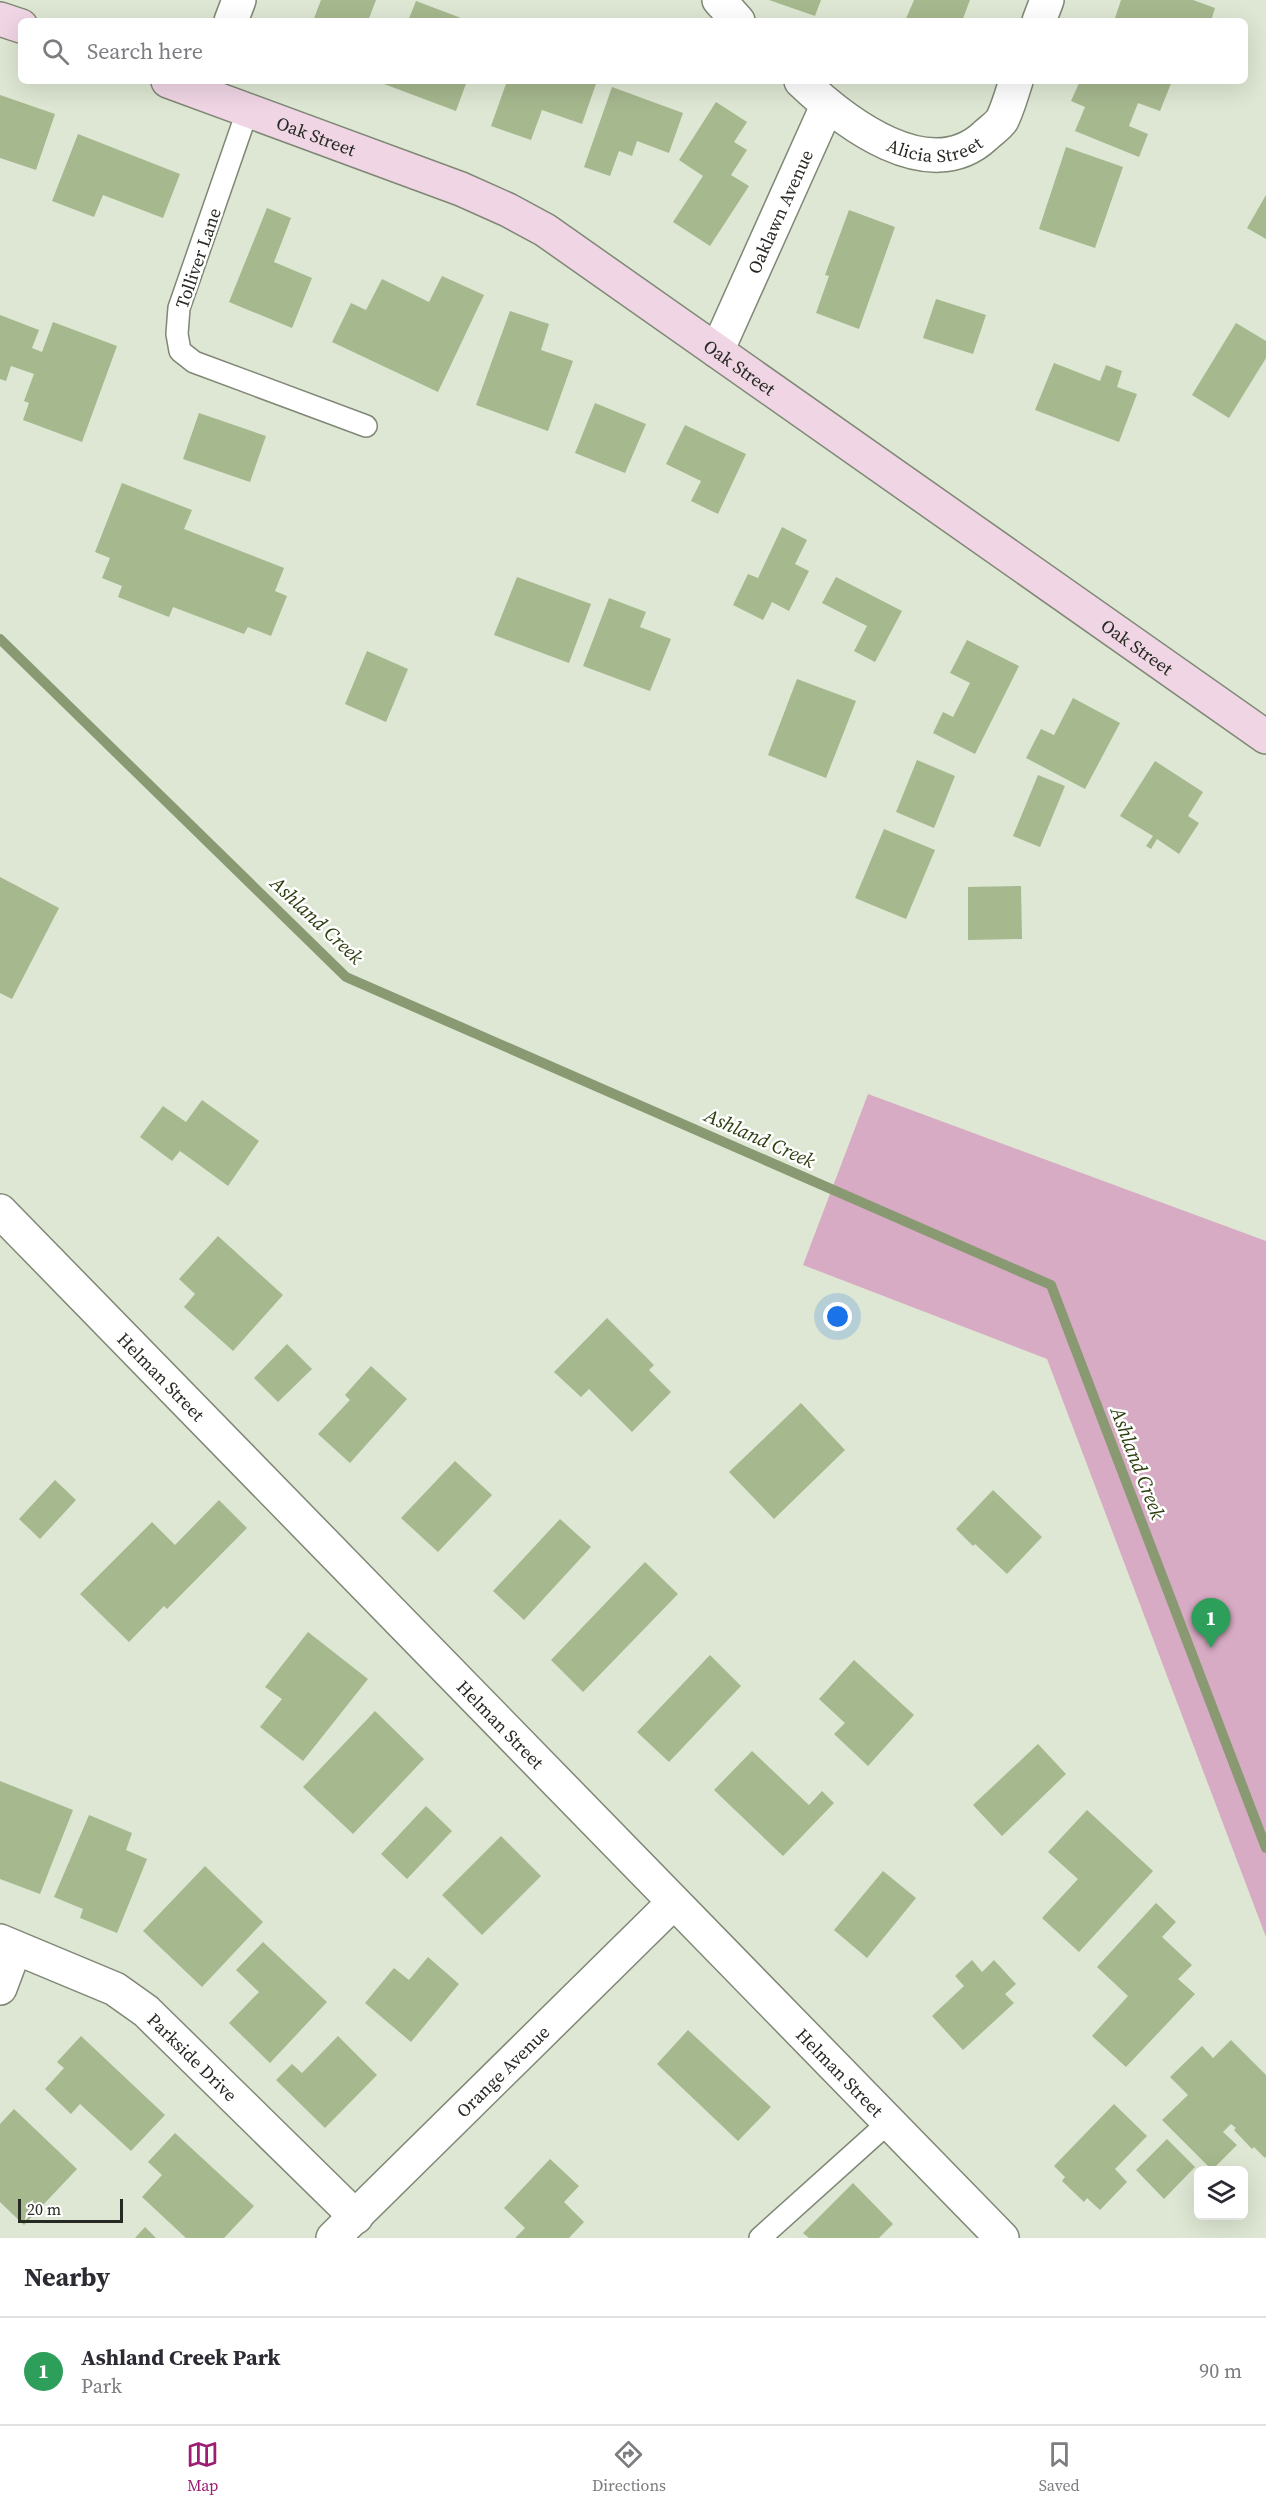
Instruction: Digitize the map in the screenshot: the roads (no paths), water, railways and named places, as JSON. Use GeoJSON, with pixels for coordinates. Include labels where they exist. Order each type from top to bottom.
{"type":"FeatureCollection","features":[{"type":"Feature","properties":{"kind":"street"},"geometry":{"type":"LineString","coordinates":[[232,18],[238,0]]}},
{"type":"Feature","properties":{"kind":"street"},"geometry":{"type":"LineString","coordinates":[[719,0],[735,18]]}},
{"type":"Feature","properties":{"kind":"street"},"geometry":{"type":"LineString","coordinates":[[1040,18],[1047,0]]}},
{"type":"Feature","properties":{"kind":"street"},"geometry":{"type":"LineString","coordinates":[[0,19],[18,26]]}},
{"type":"Feature","properties":{"kind":"street","name":"Oak Street"},"geometry":{"type":"LineString","coordinates":[[186,84],[209,88],[247,112],[450,185],[508,210],[545,230],[1266,737]]}},
{"type":"Feature","properties":{"kind":"street"},"geometry":{"type":"LineString","coordinates":[[804,84],[827,106]]}},
{"type":"Feature","properties":{"kind":"street","name":"Alicia Street"},"geometry":{"type":"LineString","coordinates":[[827,106],[864,131],[910,151],[933,156],[953,154],[974,146],[1001,121],[1015,84]]}},
{"type":"Feature","properties":{"kind":"street","name":"Oaklawn Avenue"},"geometry":{"type":"LineString","coordinates":[[717,351],[827,106]]}},
{"type":"Feature","properties":{"kind":"street","name":"Helman Street"},"geometry":{"type":"LineString","coordinates":[[0,1211],[1002,2238]]}},
{"type":"Feature","properties":{"kind":"street","name":"Orange Avenue"},"geometry":{"type":"LineString","coordinates":[[344,2227],[673,1903]]}},
{"type":"Feature","properties":{"kind":"street"},"geometry":{"type":"LineString","coordinates":[[0,1988],[7,1945]]}},
{"type":"Feature","properties":{"kind":"street","name":"Parkside Drive"},"geometry":{"type":"LineString","coordinates":[[7,1945],[115,1989],[146,2011],[344,2227]]}},
{"type":"Feature","properties":{"kind":"lane","name":"Tolliver Lane"},"geometry":{"type":"LineString","coordinates":[[247,112],[179,308],[177,334],[180,351],[194,362],[366,426]]}},
{"type":"Feature","properties":{"kind":"lane"},"geometry":{"type":"LineString","coordinates":[[760,2238],[889,2122]]}},
{"type":"Feature","properties":{"kind":"waterway","name":"Ashland Creek"},"geometry":{"type":"LineString","coordinates":[[0,639],[346,977],[1051,1285],[1266,1848]]}},
{"type":"Feature","properties":{"kind":"place","name":"Ashland Creek Park"},"geometry":{"type":"Point","coordinates":[1211,1648]}}]}
